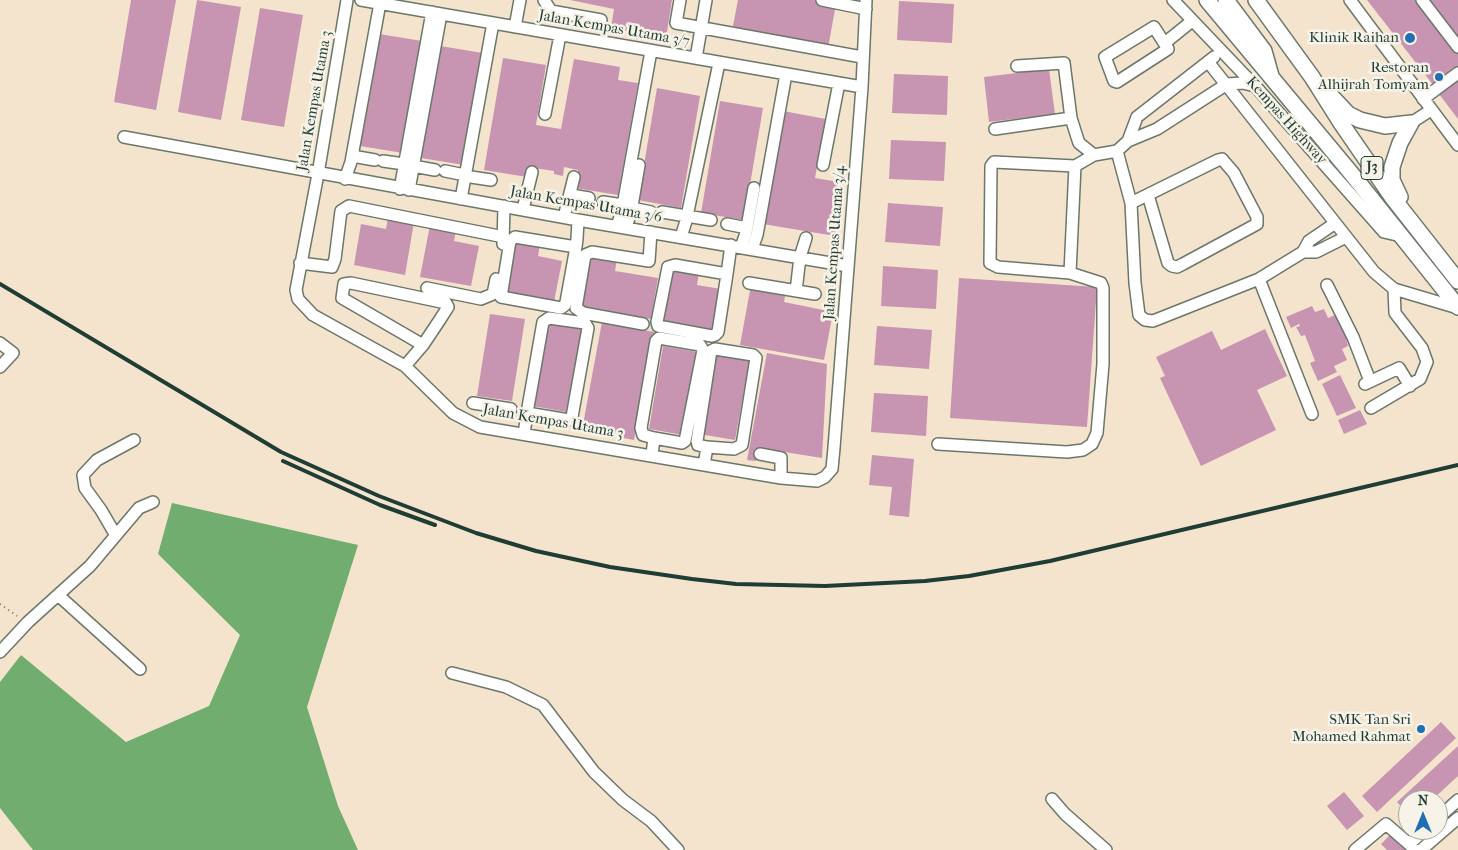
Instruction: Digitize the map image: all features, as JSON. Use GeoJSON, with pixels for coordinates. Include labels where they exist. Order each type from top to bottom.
{"type":"FeatureCollection","features":[{"type":"Feature","properties":{"kind":"main road","name":"Kempas Highway"},"geometry":{"type":"LineString","coordinates":[[1206,0],[1458,307]]}},
{"type":"Feature","properties":{"kind":"main road"},"geometry":{"type":"LineString","coordinates":[[1226,0],[1264,51],[1272,80]]}},
{"type":"Feature","properties":{"kind":"main road","name":"J3"},"geometry":{"type":"LineString","coordinates":[[1256,0],[1312,77],[1341,124],[1392,197],[1436,256],[1458,281]]}},
{"type":"Feature","properties":{"kind":"main road"},"geometry":{"type":"LineString","coordinates":[[1312,77],[1348,114],[1360,120],[1385,126],[1411,123]]}},
{"type":"Feature","properties":{"kind":"main road"},"geometry":{"type":"LineString","coordinates":[[1411,123],[1396,155],[1392,180],[1398,194],[1436,256]]}},
{"type":"Feature","properties":{"kind":"street","name":"Jalan Kempas Utama 3"},"geometry":{"type":"LineString","coordinates":[[347,0],[318,174],[296,290],[298,299],[313,315],[405,366],[453,412],[480,427],[781,478],[817,481]]}},
{"type":"Feature","properties":{"kind":"street","name":"Jalan Kempas Utama 3/7"},"geometry":{"type":"LineString","coordinates":[[361,0],[862,87]]}},
{"type":"Feature","properties":{"kind":"street"},"geometry":{"type":"LineString","coordinates":[[516,27],[520,0]]}},
{"type":"Feature","properties":{"kind":"street"},"geometry":{"type":"LineString","coordinates":[[545,0],[551,11],[601,20]]}},
{"type":"Feature","properties":{"kind":"street"},"geometry":{"type":"LineString","coordinates":[[680,0],[676,23],[862,57]]}},
{"type":"Feature","properties":{"kind":"street"},"geometry":{"type":"LineString","coordinates":[[696,58],[706,0]]}},
{"type":"Feature","properties":{"kind":"street"},"geometry":{"type":"LineString","coordinates":[[822,0],[866,4]]}},
{"type":"Feature","properties":{"kind":"street","name":"Kempas Highway"},"geometry":{"type":"LineString","coordinates":[[1173,0],[1256,87],[1384,232],[1401,236]]}},
{"type":"Feature","properties":{"kind":"street"},"geometry":{"type":"LineString","coordinates":[[1350,0],[1458,145]]}},
{"type":"Feature","properties":{"kind":"street"},"geometry":{"type":"LineString","coordinates":[[1422,0],[1458,47]]}},
{"type":"Feature","properties":{"kind":"street"},"geometry":{"type":"LineString","coordinates":[[346,179],[352,156],[380,4]]}},
{"type":"Feature","properties":{"kind":"street","name":"Jalan Kempas Utama 3/4"},"geometry":{"type":"LineString","coordinates":[[817,481],[825,477],[832,469],[862,87],[866,4]]}},
{"type":"Feature","properties":{"kind":"street"},"geometry":{"type":"LineString","coordinates":[[404,189],[437,13]]}},
{"type":"Feature","properties":{"kind":"street"},"geometry":{"type":"LineString","coordinates":[[1166,42],[1192,21]]}},
{"type":"Feature","properties":{"kind":"street"},"geometry":{"type":"LineString","coordinates":[[464,200],[496,24]]}},
{"type":"Feature","properties":{"kind":"street"},"geometry":{"type":"LineString","coordinates":[[1154,27],[1166,42],[1168,49],[1118,82],[1114,81],[1105,57],[1154,27]]}},
{"type":"Feature","properties":{"kind":"street"},"geometry":{"type":"LineString","coordinates":[[545,114],[560,35]]}},
{"type":"Feature","properties":{"kind":"street"},"geometry":{"type":"LineString","coordinates":[[1128,141],[1138,117],[1209,63],[1215,56],[1208,38]]}},
{"type":"Feature","properties":{"kind":"street"},"geometry":{"type":"LineString","coordinates":[[628,207],[651,51]]}},
{"type":"Feature","properties":{"kind":"street"},"geometry":{"type":"LineString","coordinates":[[681,237],[719,62]]}},
{"type":"Feature","properties":{"kind":"street"},"geometry":{"type":"LineString","coordinates":[[1016,66],[1064,63],[1071,118],[1079,143],[1094,155]]}},
{"type":"Feature","properties":{"kind":"street"},"geometry":{"type":"LineString","coordinates":[[1209,63],[1334,224],[1374,272],[1394,289],[1458,307]]}},
{"type":"Feature","properties":{"kind":"street"},"geometry":{"type":"LineString","coordinates":[[1423,99],[1458,73]]}},
{"type":"Feature","properties":{"kind":"street"},"geometry":{"type":"LineString","coordinates":[[741,247],[757,235],[786,74]]}},
{"type":"Feature","properties":{"kind":"street"},"geometry":{"type":"LineString","coordinates":[[824,165],[839,83]]}},
{"type":"Feature","properties":{"kind":"street"},"geometry":{"type":"LineString","coordinates":[[938,444],[1067,452],[1083,450],[1092,444],[1097,433],[1103,364],[1103,288],[1101,283],[1070,273],[998,267],[990,263],[991,166],[994,162],[1075,166],[1094,155],[1117,151],[1128,141],[1157,129],[1227,84],[1243,83],[1252,84],[1256,87]]}},
{"type":"Feature","properties":{"kind":"street"},"geometry":{"type":"LineString","coordinates":[[1411,123],[1432,110]]}},
{"type":"Feature","properties":{"kind":"street"},"geometry":{"type":"LineString","coordinates":[[995,129],[1071,118]]}},
{"type":"Feature","properties":{"kind":"street","name":"Jalan Kempas Utama 3/6"},"geometry":{"type":"LineString","coordinates":[[124,137],[346,179],[848,266]]}},
{"type":"Feature","properties":{"kind":"street"},"geometry":{"type":"LineString","coordinates":[[1117,151],[1131,203],[1135,283],[1139,315],[1145,320],[1153,321],[1259,279],[1303,252],[1309,241],[1334,224]]}},
{"type":"Feature","properties":{"kind":"street"},"geometry":{"type":"LineString","coordinates":[[352,156],[491,180]]}},
{"type":"Feature","properties":{"kind":"street"},"geometry":{"type":"LineString","coordinates":[[1131,203],[1148,194],[1222,159],[1234,173],[1257,217],[1257,224],[1178,267],[1172,266],[1168,263],[1148,194]]}},
{"type":"Feature","properties":{"kind":"street"},"geometry":{"type":"LineString","coordinates":[[621,226],[640,166]]}},
{"type":"Feature","properties":{"kind":"street"},"geometry":{"type":"LineString","coordinates":[[1070,273],[1075,166]]}},
{"type":"Feature","properties":{"kind":"street"},"geometry":{"type":"LineString","coordinates":[[523,209],[532,172]]}},
{"type":"Feature","properties":{"kind":"street"},"geometry":{"type":"LineString","coordinates":[[564,216],[571,195],[574,177]]}},
{"type":"Feature","properties":{"kind":"street"},"geometry":{"type":"LineString","coordinates":[[727,274],[675,265],[668,267],[658,326],[715,335],[718,332],[727,274],[741,247],[747,228],[754,188]]}},
{"type":"Feature","properties":{"kind":"street"},"geometry":{"type":"LineString","coordinates":[[571,195],[589,198]]}},
{"type":"Feature","properties":{"kind":"street"},"geometry":{"type":"LineString","coordinates":[[603,202],[711,220]]}},
{"type":"Feature","properties":{"kind":"street"},"geometry":{"type":"LineString","coordinates":[[300,263],[332,267],[335,259],[341,211],[349,206],[504,237]]}},
{"type":"Feature","properties":{"kind":"street"},"geometry":{"type":"LineString","coordinates":[[427,288],[481,299],[493,294],[504,237],[504,206]]}},
{"type":"Feature","properties":{"kind":"street"},"geometry":{"type":"LineString","coordinates":[[576,247],[515,237],[510,241],[501,297],[561,308],[566,302],[576,247],[578,220]]}},
{"type":"Feature","properties":{"kind":"street"},"geometry":{"type":"LineString","coordinates":[[727,224],[747,228]]}},
{"type":"Feature","properties":{"kind":"street"},"geometry":{"type":"LineString","coordinates":[[643,324],[583,313],[576,308],[585,255],[592,252],[649,261],[651,232]]}},
{"type":"Feature","properties":{"kind":"street"},"geometry":{"type":"LineString","coordinates":[[1303,252],[1316,252],[1346,237]]}},
{"type":"Feature","properties":{"kind":"street"},"geometry":{"type":"LineString","coordinates":[[796,291],[800,257],[806,238]]}},
{"type":"Feature","properties":{"kind":"street"},"geometry":{"type":"LineString","coordinates":[[1259,279],[1312,414]]}},
{"type":"Feature","properties":{"kind":"street"},"geometry":{"type":"LineString","coordinates":[[405,366],[423,346],[448,307],[446,303],[351,283],[344,284],[342,298],[423,346]]}},
{"type":"Feature","properties":{"kind":"street"},"geometry":{"type":"LineString","coordinates":[[749,283],[815,294]]}},
{"type":"Feature","properties":{"kind":"street"},"geometry":{"type":"LineString","coordinates":[[1327,285],[1353,337],[1367,383],[1399,368],[1410,386]]}},
{"type":"Feature","properties":{"kind":"street"},"geometry":{"type":"LineString","coordinates":[[1371,408],[1420,379],[1427,362],[1422,348],[1395,313],[1394,289]]}},
{"type":"Feature","properties":{"kind":"street"},"geometry":{"type":"LineString","coordinates":[[524,434],[527,413],[543,322],[549,318],[585,323],[588,328],[572,417],[569,420],[527,413]]}},
{"type":"Feature","properties":{"kind":"street"},"geometry":{"type":"LineString","coordinates":[[659,338],[700,345],[703,350],[685,441],[682,443],[654,438],[642,435],[641,428],[656,341],[659,338]]}},
{"type":"Feature","properties":{"kind":"street"},"geometry":{"type":"LineString","coordinates":[[0,343],[13,353],[0,367]]}},
{"type":"Feature","properties":{"kind":"street"},"geometry":{"type":"LineString","coordinates":[[715,349],[753,355],[756,358],[742,445],[734,449],[707,448],[698,445],[697,441],[711,351],[715,349]]}},
{"type":"Feature","properties":{"kind":"street"},"geometry":{"type":"LineString","coordinates":[[480,427],[478,404],[511,409]]}},
{"type":"Feature","properties":{"kind":"street"},"geometry":{"type":"LineString","coordinates":[[652,455],[654,438]]}},
{"type":"Feature","properties":{"kind":"street"},"geometry":{"type":"LineString","coordinates":[[115,534],[102,510],[85,488],[83,475],[97,460],[134,440]]}},
{"type":"Feature","properties":{"kind":"street"},"geometry":{"type":"LineString","coordinates":[[704,465],[707,448]]}},
{"type":"Feature","properties":{"kind":"street"},"geometry":{"type":"LineString","coordinates":[[760,454],[781,458],[781,478]]}},
{"type":"Feature","properties":{"kind":"street"},"geometry":{"type":"LineString","coordinates":[[0,652],[28,622],[90,566],[115,534],[139,508],[153,502]]}},
{"type":"Feature","properties":{"kind":"street"},"geometry":{"type":"LineString","coordinates":[[58,595],[140,669]]}},
{"type":"Feature","properties":{"kind":"street"},"geometry":{"type":"LineString","coordinates":[[452,673],[506,687],[543,705],[594,772],[623,800],[651,821],[678,850]]}},
{"type":"Feature","properties":{"kind":"street"},"geometry":{"type":"LineString","coordinates":[[1052,799],[1065,814],[1106,850]]}},
{"type":"Feature","properties":{"kind":"street"},"geometry":{"type":"LineString","coordinates":[[1448,809],[1458,800]]}},
{"type":"Feature","properties":{"kind":"street"},"geometry":{"type":"LineString","coordinates":[[1421,850],[1458,818]]}},
{"type":"Feature","properties":{"kind":"street"},"geometry":{"type":"LineString","coordinates":[[1355,850],[1386,824],[1412,847]]}},
{"type":"Feature","properties":{"kind":"path"},"geometry":{"type":"LineString","coordinates":[[0,604],[28,622]]}},
{"type":"Feature","properties":{"kind":"green space"},"geometry":{"type":"Polygon","coordinates":[[[172,503],[358,545],[307,707],[338,806],[358,850],[33,850],[0,808],[0,682],[21,655],[126,742],[209,706],[240,635],[158,554],[172,503]]]}},
{"type":"Feature","properties":{"kind":"building"},"geometry":{"type":"Polygon","coordinates":[[[131,0],[176,0],[156,110],[114,102],[131,0]]]}},
{"type":"Feature","properties":{"kind":"building"},"geometry":{"type":"Polygon","coordinates":[[[197,0],[241,7],[221,120],[178,112],[197,0]]]}},
{"type":"Feature","properties":{"kind":"building"},"geometry":{"type":"Polygon","coordinates":[[[570,0],[672,0],[666,38],[611,28],[614,9],[570,0]]]}},
{"type":"Feature","properties":{"kind":"building"},"geometry":{"type":"Polygon","coordinates":[[[738,0],[813,0],[836,4],[828,48],[732,31],[738,0]]]}},
{"type":"Feature","properties":{"kind":"building"},"geometry":{"type":"Polygon","coordinates":[[[1367,0],[1417,0],[1458,54],[1458,67],[1434,86],[1367,0]]]}},
{"type":"Feature","properties":{"kind":"building"},"geometry":{"type":"Polygon","coordinates":[[[1427,0],[1458,0],[1458,40],[1427,0]]]}},
{"type":"Feature","properties":{"kind":"building"},"geometry":{"type":"Polygon","coordinates":[[[899,1],[954,4],[952,43],[897,40],[899,1]]]}},
{"type":"Feature","properties":{"kind":"building"},"geometry":{"type":"Polygon","coordinates":[[[260,8],[303,15],[284,127],[241,120],[260,8]]]}},
{"type":"Feature","properties":{"kind":"building"},"geometry":{"type":"Polygon","coordinates":[[[379,34],[422,41],[403,153],[360,146],[379,34]]]}},
{"type":"Feature","properties":{"kind":"building"},"geometry":{"type":"Polygon","coordinates":[[[440,46],[483,53],[464,165],[421,158],[440,46]]]}},
{"type":"Feature","properties":{"kind":"building"},"geometry":{"type":"Polygon","coordinates":[[[503,58],[546,65],[536,125],[561,129],[574,59],[620,67],[618,80],[638,83],[618,195],[575,188],[578,170],[564,167],[563,176],[554,174],[554,171],[528,167],[527,177],[484,170],[503,58]]]}},
{"type":"Feature","properties":{"kind":"building"},"geometry":{"type":"Polygon","coordinates":[[[1049,69],[1055,114],[989,122],[984,77],[1049,69]]]}},
{"type":"Feature","properties":{"kind":"building"},"geometry":{"type":"Polygon","coordinates":[[[894,74],[948,76],[947,115],[892,113],[894,74]]]}},
{"type":"Feature","properties":{"kind":"building"},"geometry":{"type":"Polygon","coordinates":[[[1458,79],[1458,119],[1439,94],[1458,79]]]}},
{"type":"Feature","properties":{"kind":"building"},"geometry":{"type":"Polygon","coordinates":[[[657,88],[700,96],[681,208],[638,200],[657,88]]]}},
{"type":"Feature","properties":{"kind":"building"},"geometry":{"type":"Polygon","coordinates":[[[720,101],[763,108],[744,220],[701,213],[720,101]]]}},
{"type":"Feature","properties":{"kind":"building"},"geometry":{"type":"Polygon","coordinates":[[[783,111],[826,119],[815,178],[839,182],[835,236],[763,224],[783,111]]]}},
{"type":"Feature","properties":{"kind":"building"},"geometry":{"type":"Polygon","coordinates":[[[891,140],[946,142],[944,181],[889,179],[891,140]]]}},
{"type":"Feature","properties":{"kind":"building"},"geometry":{"type":"Polygon","coordinates":[[[888,203],[943,207],[940,246],[885,242],[888,203]]]}},
{"type":"Feature","properties":{"kind":"building"},"geometry":{"type":"Polygon","coordinates":[[[388,217],[414,222],[405,275],[354,265],[361,224],[386,229],[388,217]]]}},
{"type":"Feature","properties":{"kind":"building"},"geometry":{"type":"Polygon","coordinates":[[[430,225],[456,230],[454,241],[479,246],[471,286],[420,277],[430,225]]]}},
{"type":"Feature","properties":{"kind":"building"},"geometry":{"type":"Polygon","coordinates":[[[513,240],[540,245],[538,256],[562,261],[554,302],[504,293],[513,240]]]}},
{"type":"Feature","properties":{"kind":"building"},"geometry":{"type":"Polygon","coordinates":[[[590,254],[617,259],[615,271],[658,278],[651,319],[581,306],[590,254]]]}},
{"type":"Feature","properties":{"kind":"building"},"geometry":{"type":"Polygon","coordinates":[[[883,266],[938,270],[936,309],[881,306],[883,266]]]}},
{"type":"Feature","properties":{"kind":"building"},"geometry":{"type":"Polygon","coordinates":[[[673,269],[699,273],[697,285],[721,289],[714,330],[663,321],[673,269]]]}},
{"type":"Feature","properties":{"kind":"building"},"geometry":{"type":"Polygon","coordinates":[[[959,278],[1097,287],[1087,427],[950,418],[959,278]]]}},
{"type":"Feature","properties":{"kind":"building"},"geometry":{"type":"Polygon","coordinates":[[[751,285],[786,291],[784,302],[833,312],[824,360],[740,345],[751,285]]]}},
{"type":"Feature","properties":{"kind":"building"},"geometry":{"type":"Polygon","coordinates":[[[1312,306],[1315,312],[1324,309],[1328,318],[1335,315],[1342,321],[1348,346],[1342,349],[1347,360],[1334,366],[1337,372],[1318,381],[1310,363],[1315,361],[1305,335],[1301,336],[1296,327],[1300,326],[1299,324],[1291,328],[1286,317],[1312,306]]]}},
{"type":"Feature","properties":{"kind":"building"},"geometry":{"type":"Polygon","coordinates":[[[490,314],[525,319],[512,401],[477,396],[490,314]]]}},
{"type":"Feature","properties":{"kind":"building"},"geometry":{"type":"Polygon","coordinates":[[[602,322],[654,332],[634,440],[582,430],[602,322]]]}},
{"type":"Feature","properties":{"kind":"building"},"geometry":{"type":"Polygon","coordinates":[[[549,323],[582,328],[566,412],[533,406],[549,323]]]}},
{"type":"Feature","properties":{"kind":"building"},"geometry":{"type":"Polygon","coordinates":[[[877,326],[932,330],[929,369],[874,365],[877,326]]]}},
{"type":"Feature","properties":{"kind":"building"},"geometry":{"type":"Polygon","coordinates":[[[1265,329],[1287,376],[1257,390],[1276,430],[1201,466],[1160,378],[1165,376],[1156,357],[1212,331],[1221,350],[1265,329]]]}},
{"type":"Feature","properties":{"kind":"building"},"geometry":{"type":"Polygon","coordinates":[[[663,346],[697,352],[683,435],[649,429],[663,346]]]}},
{"type":"Feature","properties":{"kind":"building"},"geometry":{"type":"Polygon","coordinates":[[[714,352],[750,358],[735,440],[699,434],[714,352]]]}},
{"type":"Feature","properties":{"kind":"building"},"geometry":{"type":"Polygon","coordinates":[[[767,353],[827,364],[822,458],[759,448],[756,461],[747,460],[767,353]]]}},
{"type":"Feature","properties":{"kind":"building"},"geometry":{"type":"Polygon","coordinates":[[[1340,375],[1356,408],[1337,416],[1322,384],[1340,375]]]}},
{"type":"Feature","properties":{"kind":"building"},"geometry":{"type":"Polygon","coordinates":[[[874,393],[928,396],[926,436],[871,432],[874,393]]]}},
{"type":"Feature","properties":{"kind":"building"},"geometry":{"type":"Polygon","coordinates":[[[1360,410],[1367,424],[1344,434],[1338,420],[1360,410]]]}},
{"type":"Feature","properties":{"kind":"building"},"geometry":{"type":"Polygon","coordinates":[[[872,455],[914,459],[909,517],[889,515],[892,487],[869,485],[872,455]]]}},
{"type":"Feature","properties":{"kind":"building"},"geometry":{"type":"Polygon","coordinates":[[[1441,722],[1456,738],[1400,790],[1398,790],[1398,792],[1377,812],[1362,796],[1441,722]]]}},
{"type":"Feature","properties":{"kind":"building"},"geometry":{"type":"Polygon","coordinates":[[[1458,746],[1458,776],[1443,790],[1410,790],[1458,746]]]}},
{"type":"Feature","properties":{"kind":"building"},"geometry":{"type":"Polygon","coordinates":[[[1344,792],[1364,816],[1347,830],[1327,806],[1344,792]]]}},
{"type":"Feature","properties":{"kind":"building"},"geometry":{"type":"Polygon","coordinates":[[[1392,833],[1408,850],[1387,850],[1381,844],[1392,833]]]}},
{"type":"Feature","properties":{"kind":"railway"},"geometry":{"type":"LineString","coordinates":[[0,284],[281,452],[379,496],[476,533],[536,551],[610,567],[692,579],[736,584],[825,586],[925,581],[969,576],[1050,561],[1458,465]]}},
{"type":"Feature","properties":{"kind":"railway"},"geometry":{"type":"LineString","coordinates":[[283,461],[380,505],[435,525]]}},
{"type":"Feature","properties":{"kind":"place","name":"Klinik Raihan"},"geometry":{"type":"Point","coordinates":[1410,38]}},
{"type":"Feature","properties":{"kind":"place","name":"Restoran Alhijrah Tomyam"},"geometry":{"type":"Point","coordinates":[1439,77]}},
{"type":"Feature","properties":{"kind":"place","name":"SMK Tan Sri Mohamed Rahmat"},"geometry":{"type":"Point","coordinates":[1421,729]}}]}
